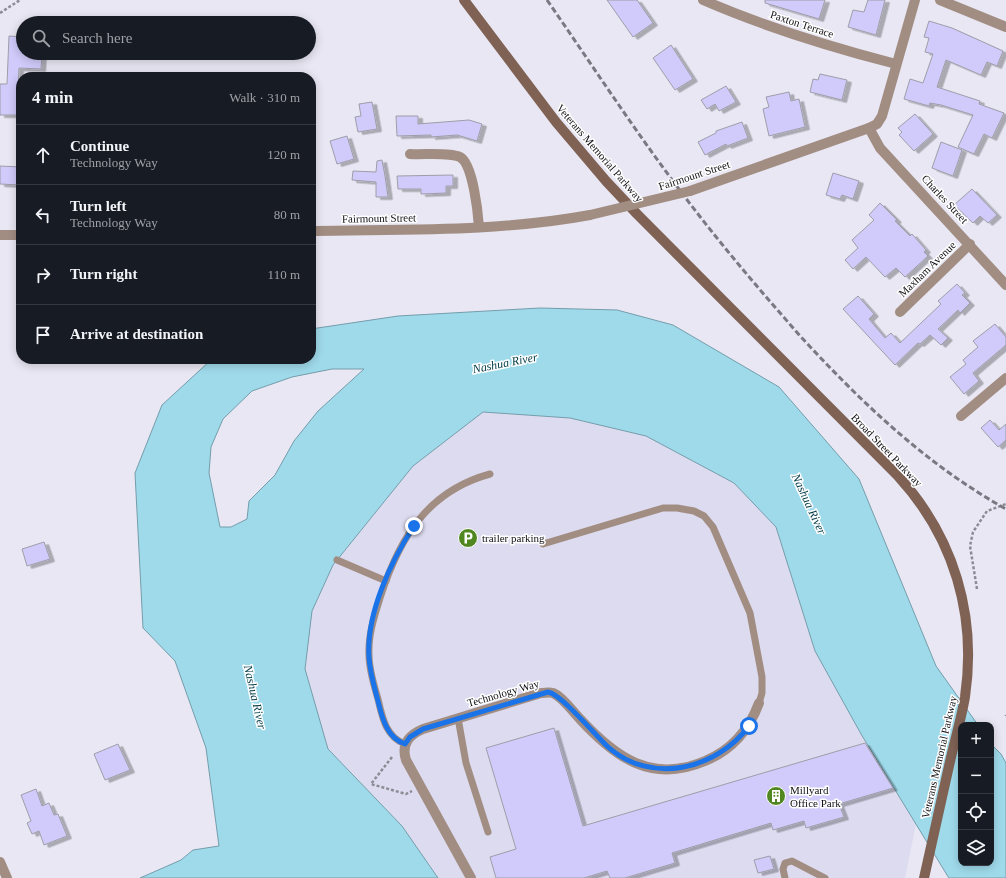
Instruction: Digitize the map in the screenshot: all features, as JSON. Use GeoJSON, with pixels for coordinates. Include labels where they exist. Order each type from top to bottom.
{"type":"FeatureCollection","features":[{"type":"Feature","properties":{"kind":"main road","name":"Veterans Memorial Parkway"},"geometry":{"type":"LineString","coordinates":[[464,0],[556,122],[594,168],[637,214],[731,309]]}},
{"type":"Feature","properties":{"kind":"main road","name":"Broad Street Parkway"},"geometry":{"type":"LineString","coordinates":[[731,309],[898,476],[922,505],[943,541],[956,574],[964,612],[967,641]]}},
{"type":"Feature","properties":{"kind":"main road","name":"Veterans Memorial Parkway"},"geometry":{"type":"LineString","coordinates":[[924,878],[964,699],[967,641]]}},
{"type":"Feature","properties":{"kind":"street","name":"Paxton Terrace"},"geometry":{"type":"LineString","coordinates":[[703,0],[756,21],[834,47],[896,64]]}},
{"type":"Feature","properties":{"kind":"street","name":"Fairmount Street"},"geometry":{"type":"LineString","coordinates":[[316,232],[479,227],[549,222],[590,215],[652,201],[703,187],[768,162],[869,128],[880,120],[915,0]]}},
{"type":"Feature","properties":{"kind":"street"},"geometry":{"type":"LineString","coordinates":[[940,0],[1006,27]]}},
{"type":"Feature","properties":{"kind":"street","name":"Charles Street"},"geometry":{"type":"LineString","coordinates":[[869,128],[880,148],[970,244],[1006,285]]}},
{"type":"Feature","properties":{"kind":"street"},"geometry":{"type":"LineString","coordinates":[[410,154],[451,155],[463,160],[467,166],[478,210],[479,227]]}},
{"type":"Feature","properties":{"kind":"street"},"geometry":{"type":"LineString","coordinates":[[0,235],[16,235]]}},
{"type":"Feature","properties":{"kind":"street","name":"Maxham Avenue"},"geometry":{"type":"LineString","coordinates":[[900,312],[970,244]]}},
{"type":"Feature","properties":{"kind":"street"},"geometry":{"type":"LineString","coordinates":[[961,416],[1006,378]]}},
{"type":"Feature","properties":{"kind":"street","name":"Technology Way"},"geometry":{"type":"LineString","coordinates":[[405,744],[408,738],[420,730],[541,693],[551,693],[559,697],[593,733],[619,756],[647,766],[671,769],[698,764],[726,750],[749,726],[759,703]]}},
{"type":"Feature","properties":{"kind":"street"},"geometry":{"type":"LineString","coordinates":[[405,744],[404,752],[406,760],[471,878]]}},
{"type":"Feature","properties":{"kind":"street"},"geometry":{"type":"LineString","coordinates":[[0,862],[7,878]]}},
{"type":"Feature","properties":{"kind":"lane"},"geometry":{"type":"LineString","coordinates":[[405,744],[395,739],[385,724],[369,661],[372,626],[386,581],[407,536],[428,509],[459,485],[490,474]]}},
{"type":"Feature","properties":{"kind":"lane"},"geometry":{"type":"LineString","coordinates":[[544,544],[663,508],[689,510],[704,516],[715,531],[749,609],[762,677],[759,703]]}},
{"type":"Feature","properties":{"kind":"lane"},"geometry":{"type":"LineString","coordinates":[[337,560],[386,581]]}},
{"type":"Feature","properties":{"kind":"lane"},"geometry":{"type":"LineString","coordinates":[[458,718],[466,763],[488,832]]}},
{"type":"Feature","properties":{"kind":"lane"},"geometry":{"type":"LineString","coordinates":[[785,878],[783,869],[785,863],[792,861],[825,878]]}},
{"type":"Feature","properties":{"kind":"path"},"geometry":{"type":"LineString","coordinates":[[0,13],[20,0]]}},
{"type":"Feature","properties":{"kind":"path"},"geometry":{"type":"LineString","coordinates":[[977,589],[970,546],[974,532],[987,511],[1006,504]]}},
{"type":"Feature","properties":{"kind":"path"},"geometry":{"type":"LineString","coordinates":[[392,757],[372,784],[406,794],[421,787]]}},
{"type":"Feature","properties":{"kind":"shaded area"},"geometry":{"type":"Polygon","coordinates":[[[483,412],[570,418],[646,436],[734,483],[776,527],[815,651],[861,734],[916,824],[905,878],[438,878],[402,826],[328,749],[305,669],[312,611],[333,565],[413,466],[483,412]]]}},
{"type":"Feature","properties":{"kind":"water","name":"Nashua River"},"geometry":{"type":"Polygon","coordinates":[[[540,308],[617,310],[673,325],[779,387],[859,479],[936,666],[976,722],[958,722],[958,866],[994,866],[994,747],[1001,754],[1006,763],[1006,878],[949,878],[861,734],[815,651],[776,527],[734,483],[646,436],[570,418],[483,412],[413,466],[333,565],[312,611],[305,669],[328,749],[402,826],[438,878],[140,878],[181,860],[193,850],[219,846],[206,748],[175,661],[143,628],[135,473],[162,405],[207,364],[316,364],[316,328],[398,316],[540,308]],[[332,369],[292,377],[252,391],[223,419],[211,447],[209,473],[220,527],[231,527],[247,519],[249,501],[275,475],[294,441],[318,411],[364,369],[332,369]]]}},
{"type":"Feature","properties":{"kind":"building"},"geometry":{"type":"Polygon","coordinates":[[[607,0],[637,0],[653,23],[633,37],[607,0]]]}},
{"type":"Feature","properties":{"kind":"building"},"geometry":{"type":"Polygon","coordinates":[[[765,0],[825,0],[819,19],[765,3],[765,0]]]}},
{"type":"Feature","properties":{"kind":"building"},"geometry":{"type":"Polygon","coordinates":[[[868,0],[885,0],[876,35],[848,27],[853,10],[864,12],[868,0]]]}},
{"type":"Feature","properties":{"kind":"building"},"geometry":{"type":"Polygon","coordinates":[[[929,21],[952,28],[1003,51],[997,66],[987,62],[981,75],[946,60],[937,87],[980,101],[979,104],[1004,113],[992,138],[984,134],[974,154],[958,147],[973,115],[941,105],[930,103],[929,106],[904,99],[910,79],[923,83],[933,54],[925,52],[929,38],[924,37],[929,21]]]}},
{"type":"Feature","properties":{"kind":"building"},"geometry":{"type":"Polygon","coordinates":[[[9,36],[16,36],[16,60],[42,60],[41,69],[19,68],[19,72],[16,72],[16,115],[0,115],[0,84],[7,84],[9,36]]]}},
{"type":"Feature","properties":{"kind":"building"},"geometry":{"type":"Polygon","coordinates":[[[671,45],[693,79],[675,90],[653,58],[671,45]]]}},
{"type":"Feature","properties":{"kind":"building"},"geometry":{"type":"Polygon","coordinates":[[[820,74],[847,80],[842,100],[810,92],[813,79],[818,80],[820,74]]]}},
{"type":"Feature","properties":{"kind":"building"},"geometry":{"type":"Polygon","coordinates":[[[726,86],[736,102],[719,111],[715,104],[707,109],[701,100],[726,86]]]}},
{"type":"Feature","properties":{"kind":"building"},"geometry":{"type":"Polygon","coordinates":[[[789,92],[791,101],[799,99],[805,127],[769,136],[763,109],[769,107],[766,97],[789,92]]]}},
{"type":"Feature","properties":{"kind":"building"},"geometry":{"type":"Polygon","coordinates":[[[372,102],[377,129],[358,132],[355,117],[361,116],[359,104],[372,102]]]}},
{"type":"Feature","properties":{"kind":"building"},"geometry":{"type":"Polygon","coordinates":[[[915,114],[933,134],[914,151],[899,135],[902,132],[898,128],[915,114]]]}},
{"type":"Feature","properties":{"kind":"building"},"geometry":{"type":"Polygon","coordinates":[[[396,116],[418,116],[418,124],[469,120],[482,124],[477,141],[457,135],[431,137],[431,135],[397,136],[396,116]]]}},
{"type":"Feature","properties":{"kind":"building"},"geometry":{"type":"Polygon","coordinates":[[[742,122],[748,138],[727,146],[726,144],[705,155],[698,142],[716,133],[716,131],[742,122]]]}},
{"type":"Feature","properties":{"kind":"building"},"geometry":{"type":"Polygon","coordinates":[[[347,136],[354,159],[337,164],[330,141],[347,136]]]}},
{"type":"Feature","properties":{"kind":"building"},"geometry":{"type":"Polygon","coordinates":[[[941,142],[962,150],[953,176],[932,168],[941,142]]]}},
{"type":"Feature","properties":{"kind":"building"},"geometry":{"type":"Polygon","coordinates":[[[382,160],[388,197],[376,197],[376,182],[352,180],[353,171],[376,172],[377,161],[382,160]]]}},
{"type":"Feature","properties":{"kind":"building"},"geometry":{"type":"Polygon","coordinates":[[[0,166],[16,167],[16,185],[0,184],[0,166]]]}},
{"type":"Feature","properties":{"kind":"building"},"geometry":{"type":"Polygon","coordinates":[[[833,173],[859,181],[853,199],[842,195],[840,199],[826,195],[833,173]]]}},
{"type":"Feature","properties":{"kind":"building"},"geometry":{"type":"Polygon","coordinates":[[[453,175],[453,186],[446,186],[446,193],[421,194],[421,189],[398,189],[397,176],[453,175]]]}},
{"type":"Feature","properties":{"kind":"building"},"geometry":{"type":"Polygon","coordinates":[[[972,189],[997,215],[988,223],[980,216],[973,223],[954,205],[972,189]]]}},
{"type":"Feature","properties":{"kind":"building"},"geometry":{"type":"Polygon","coordinates":[[[880,203],[897,220],[895,221],[910,236],[912,234],[926,250],[924,252],[928,256],[905,277],[896,268],[885,277],[866,257],[853,269],[845,260],[858,248],[852,240],[874,220],[869,215],[880,203]]]}},
{"type":"Feature","properties":{"kind":"building"},"geometry":{"type":"Polygon","coordinates":[[[957,284],[965,293],[962,295],[970,303],[960,313],[958,310],[938,329],[948,338],[941,345],[930,335],[920,344],[918,343],[895,365],[843,309],[858,296],[874,314],[869,319],[885,338],[891,333],[900,343],[941,304],[938,301],[957,284]]]}},
{"type":"Feature","properties":{"kind":"building"},"geometry":{"type":"Polygon","coordinates":[[[995,324],[1006,337],[1006,345],[973,373],[979,381],[964,394],[950,377],[966,364],[963,360],[978,347],[973,341],[995,324]]]}},
{"type":"Feature","properties":{"kind":"building"},"geometry":{"type":"Polygon","coordinates":[[[990,420],[999,430],[1006,424],[1006,440],[998,447],[981,428],[990,420]]]}},
{"type":"Feature","properties":{"kind":"building"},"geometry":{"type":"Polygon","coordinates":[[[44,542],[50,559],[27,566],[22,549],[44,542]]]}},
{"type":"Feature","properties":{"kind":"building","name":"Millyard Office Park"},"geometry":{"type":"Polygon","coordinates":[[[554,728],[583,826],[865,743],[893,788],[839,804],[844,817],[806,828],[804,821],[773,830],[771,823],[672,853],[675,863],[625,878],[610,878],[607,871],[584,878],[496,878],[490,857],[516,849],[486,748],[554,728]]]}},
{"type":"Feature","properties":{"kind":"building"},"geometry":{"type":"Polygon","coordinates":[[[118,744],[130,770],[105,780],[94,754],[118,744]]]}},
{"type":"Feature","properties":{"kind":"building"},"geometry":{"type":"Polygon","coordinates":[[[36,789],[42,806],[49,803],[54,815],[58,814],[67,836],[44,845],[39,831],[32,834],[27,823],[31,821],[21,795],[36,789]]]}},
{"type":"Feature","properties":{"kind":"building"},"geometry":{"type":"Polygon","coordinates":[[[770,856],[774,869],[758,873],[754,860],[770,856]]]}},
{"type":"Feature","properties":{"kind":"railway"},"geometry":{"type":"LineString","coordinates":[[547,0],[638,133],[701,218],[802,338],[848,386],[897,432],[949,473],[1006,509]]}},
{"type":"Feature","properties":{"kind":"place","name":"trailer parking"},"geometry":{"type":"Point","coordinates":[468,538]}},
{"type":"Feature","properties":{"kind":"place","name":"Millyard Office Park"},"geometry":{"type":"Point","coordinates":[776,796]}},
{"type":"Feature","properties":{"kind":"route"},"geometry":{"type":"LineString","coordinates":[[414,526],[393,562],[374,618],[369,640],[369,661],[371,674],[383,719],[390,733],[401,743],[405,744],[410,737],[423,729],[548,692],[559,697],[593,733],[619,756],[638,764],[657,768],[680,768],[709,760],[730,747],[749,726]]}}]}
